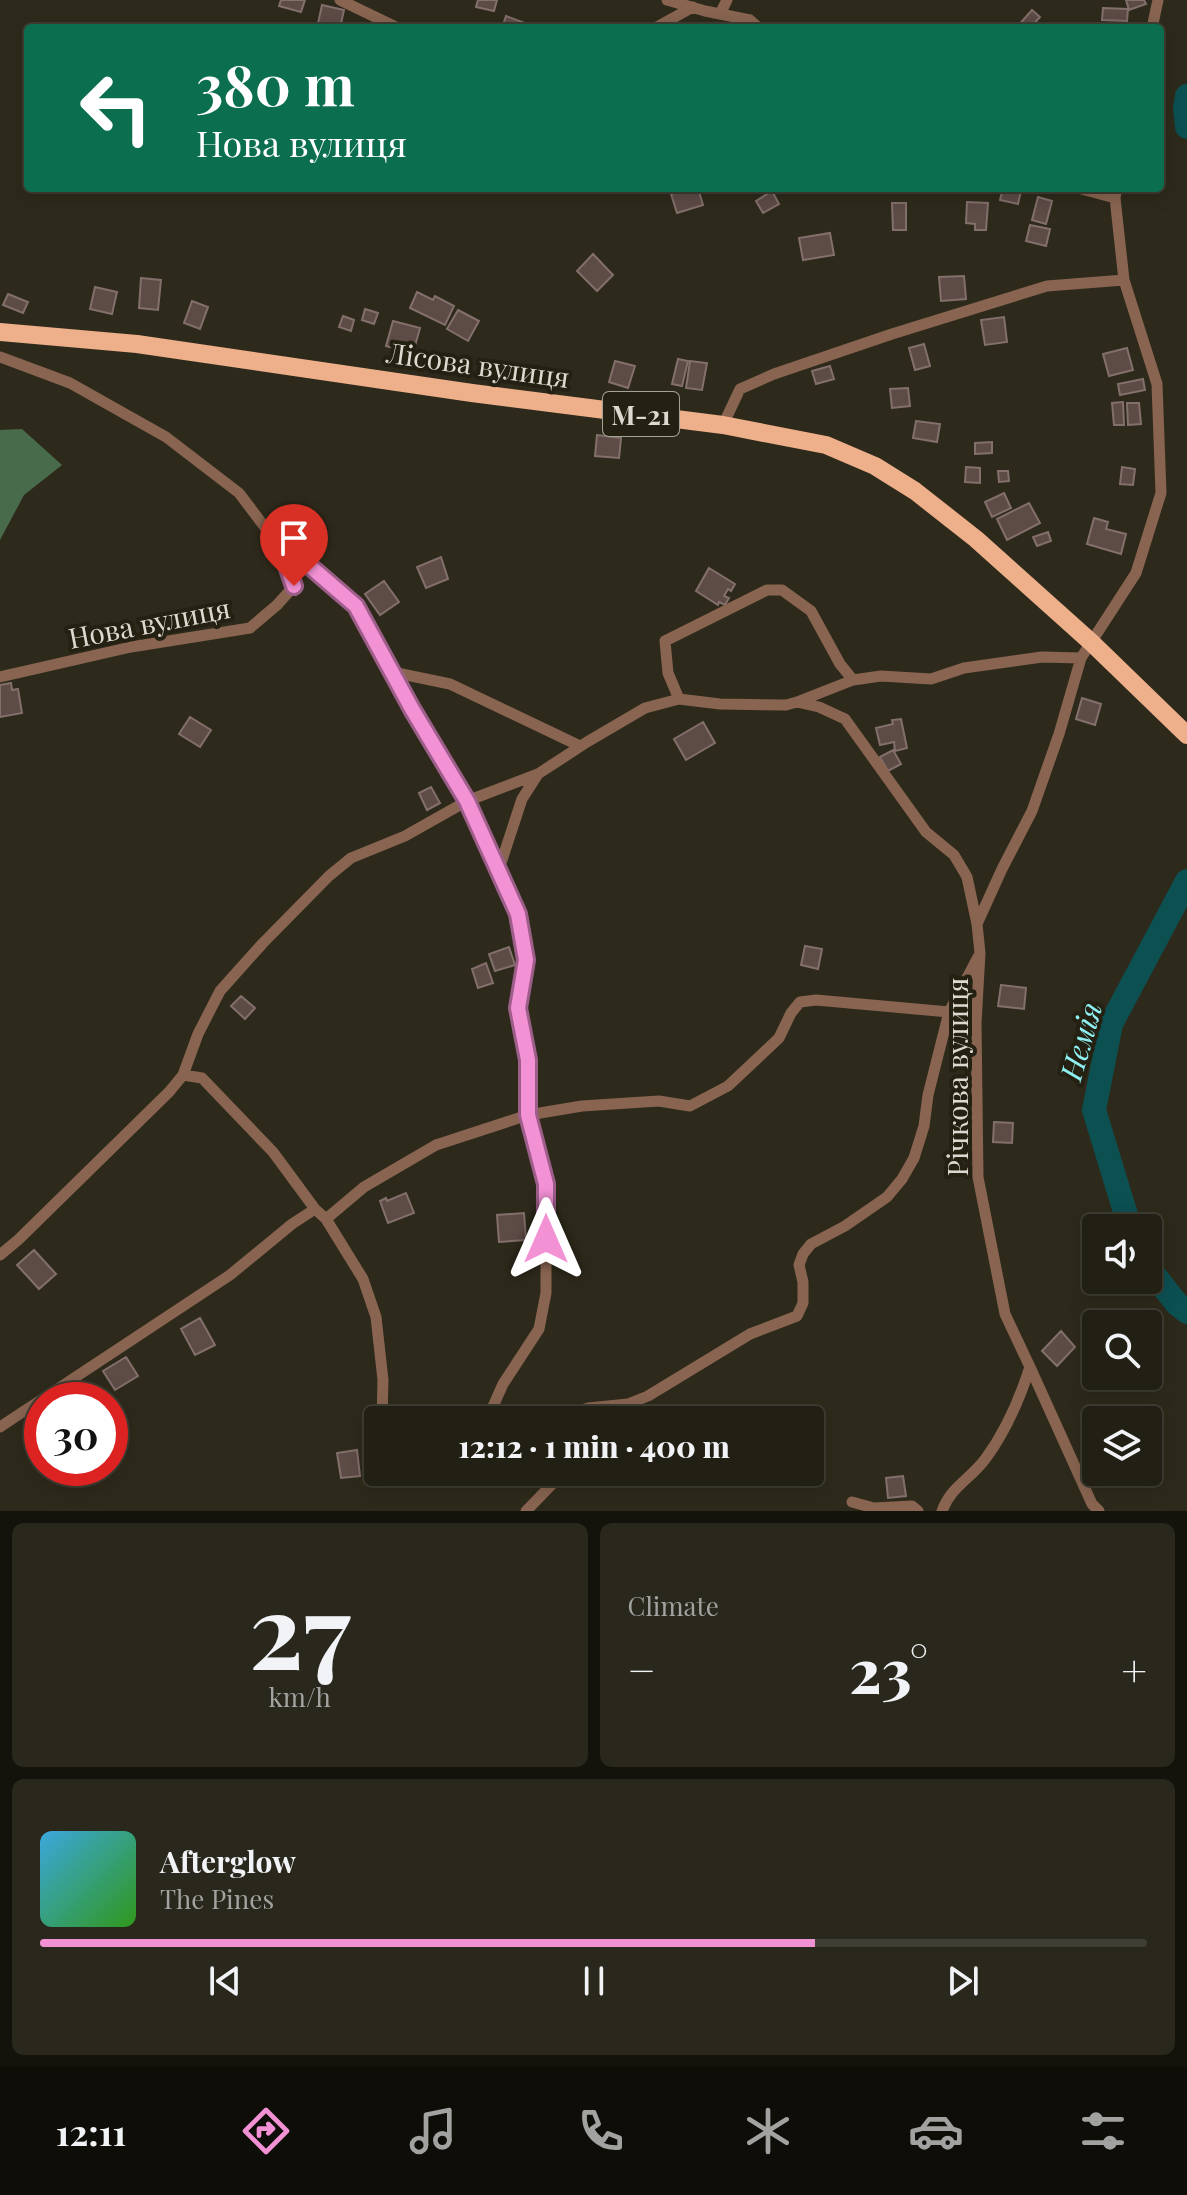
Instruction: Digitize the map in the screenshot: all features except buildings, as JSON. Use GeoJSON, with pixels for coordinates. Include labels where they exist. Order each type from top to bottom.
{"type":"FeatureCollection","features":[{"type":"Feature","properties":{"kind":"highway","name":"Лісова вулиця"},"geometry":{"type":"LineString","coordinates":[[0,332],[137,344],[472,393],[723,425],[826,445],[875,466],[915,491],[976,539],[1087,650],[1184,732]]}},
{"type":"Feature","properties":{"kind":"street"},"geometry":{"type":"LineString","coordinates":[[340,0],[390,24]]}},
{"type":"Feature","properties":{"kind":"street"},"geometry":{"type":"LineString","coordinates":[[667,0],[750,20],[754,24]]}},
{"type":"Feature","properties":{"kind":"street"},"geometry":{"type":"LineString","coordinates":[[720,14],[727,0]]}},
{"type":"Feature","properties":{"kind":"street"},"geometry":{"type":"LineString","coordinates":[[1153,24],[1158,0]]}},
{"type":"Feature","properties":{"kind":"street"},"geometry":{"type":"LineString","coordinates":[[662,24],[693,7]]}},
{"type":"Feature","properties":{"kind":"street"},"geometry":{"type":"LineString","coordinates":[[977,924],[1032,811],[1087,650],[1136,573],[1161,493],[1157,384],[1124,280],[1116,193]]}},
{"type":"Feature","properties":{"kind":"street"},"geometry":{"type":"LineString","coordinates":[[723,425],[740,389],[774,374],[1047,286],[1124,280]]}},
{"type":"Feature","properties":{"kind":"street"},"geometry":{"type":"LineString","coordinates":[[0,357],[70,383],[166,437],[239,493],[267,530],[356,606],[467,801],[518,914],[526,960],[518,1008],[528,1060],[528,1115],[546,1184],[546,1293],[539,1329],[503,1384],[494,1406]]}},
{"type":"Feature","properties":{"kind":"street","name":"Нова вулиця"},"geometry":{"type":"LineString","coordinates":[[0,677],[131,647],[250,628],[294,586],[283,543]]}},
{"type":"Feature","properties":{"kind":"street"},"geometry":{"type":"LineString","coordinates":[[679,699],[668,673],[665,641],[767,590],[782,590],[811,611],[840,664],[853,680]]}},
{"type":"Feature","properties":{"kind":"street"},"geometry":{"type":"LineString","coordinates":[[0,1255],[169,1092],[183,1075],[198,1034],[220,991],[263,943],[351,858],[405,836],[467,801],[538,774],[645,708],[679,699],[720,704],[786,705],[853,680],[881,676],[931,679],[964,668],[1087,650]]}},
{"type":"Feature","properties":{"kind":"street"},"geometry":{"type":"LineString","coordinates":[[392,672],[450,684],[580,746]]}},
{"type":"Feature","properties":{"kind":"street","name":"Річкова вулиця"},"geometry":{"type":"LineString","coordinates":[[797,702],[819,707],[845,719],[926,832],[954,855],[967,877],[980,953],[976,1023],[978,1177],[1005,1314],[1092,1504],[1099,1511]]}},
{"type":"Feature","properties":{"kind":"street"},"geometry":{"type":"LineString","coordinates":[[499,869],[522,799],[538,774]]}},
{"type":"Feature","properties":{"kind":"street"},"geometry":{"type":"LineString","coordinates":[[608,1406],[628,1404],[648,1396],[750,1334],[797,1316],[803,1303],[799,1265],[803,1254],[811,1244],[845,1226],[887,1197],[914,1158],[949,1012],[980,953]]}},
{"type":"Feature","properties":{"kind":"street"},"geometry":{"type":"LineString","coordinates":[[326,1219],[364,1187],[436,1145],[528,1115],[582,1106],[659,1101],[690,1106],[728,1086],[779,1038],[800,1002],[816,1000],[949,1012]]}},
{"type":"Feature","properties":{"kind":"street"},"geometry":{"type":"LineString","coordinates":[[183,1075],[202,1078],[273,1152],[315,1209],[326,1219],[363,1279],[376,1317],[383,1380],[382,1406]]}},
{"type":"Feature","properties":{"kind":"street"},"geometry":{"type":"LineString","coordinates":[[0,1427],[230,1275],[315,1209]]}},
{"type":"Feature","properties":{"kind":"street"},"geometry":{"type":"LineString","coordinates":[[942,1511],[948,1496],[986,1460],[1023,1390],[1030,1367]]}},
{"type":"Feature","properties":{"kind":"street"},"geometry":{"type":"LineString","coordinates":[[496,1402],[496,1406]]}},
{"type":"Feature","properties":{"kind":"street"},"geometry":{"type":"LineString","coordinates":[[526,1511],[550,1486]]}},
{"type":"Feature","properties":{"kind":"street"},"geometry":{"type":"LineString","coordinates":[[852,1502],[874,1508],[912,1506],[918,1511]]}},
{"type":"Feature","properties":{"kind":"green space"},"geometry":{"type":"Polygon","coordinates":[[[22,429],[62,465],[24,495],[0,540],[0,430],[22,429]]]}},
{"type":"Feature","properties":{"kind":"waterway","name":"Немія"},"geometry":{"type":"LineString","coordinates":[[1187,96],[1187,127]]}},
{"type":"Feature","properties":{"kind":"waterway","name":"Немія"},"geometry":{"type":"LineString","coordinates":[[1126,1214],[1094,1110],[1111,1024],[1187,881]]}},
{"type":"Feature","properties":{"kind":"waterway","name":"Немія"},"geometry":{"type":"LineString","coordinates":[[1162,1285],[1187,1312]]}},
{"type":"Feature","properties":{"kind":"route"},"geometry":{"type":"LineString","coordinates":[[294,586],[283,543],[356,606],[467,801],[518,914],[526,960],[518,1008],[528,1060],[528,1115],[546,1184],[546,1239]]}}]}
